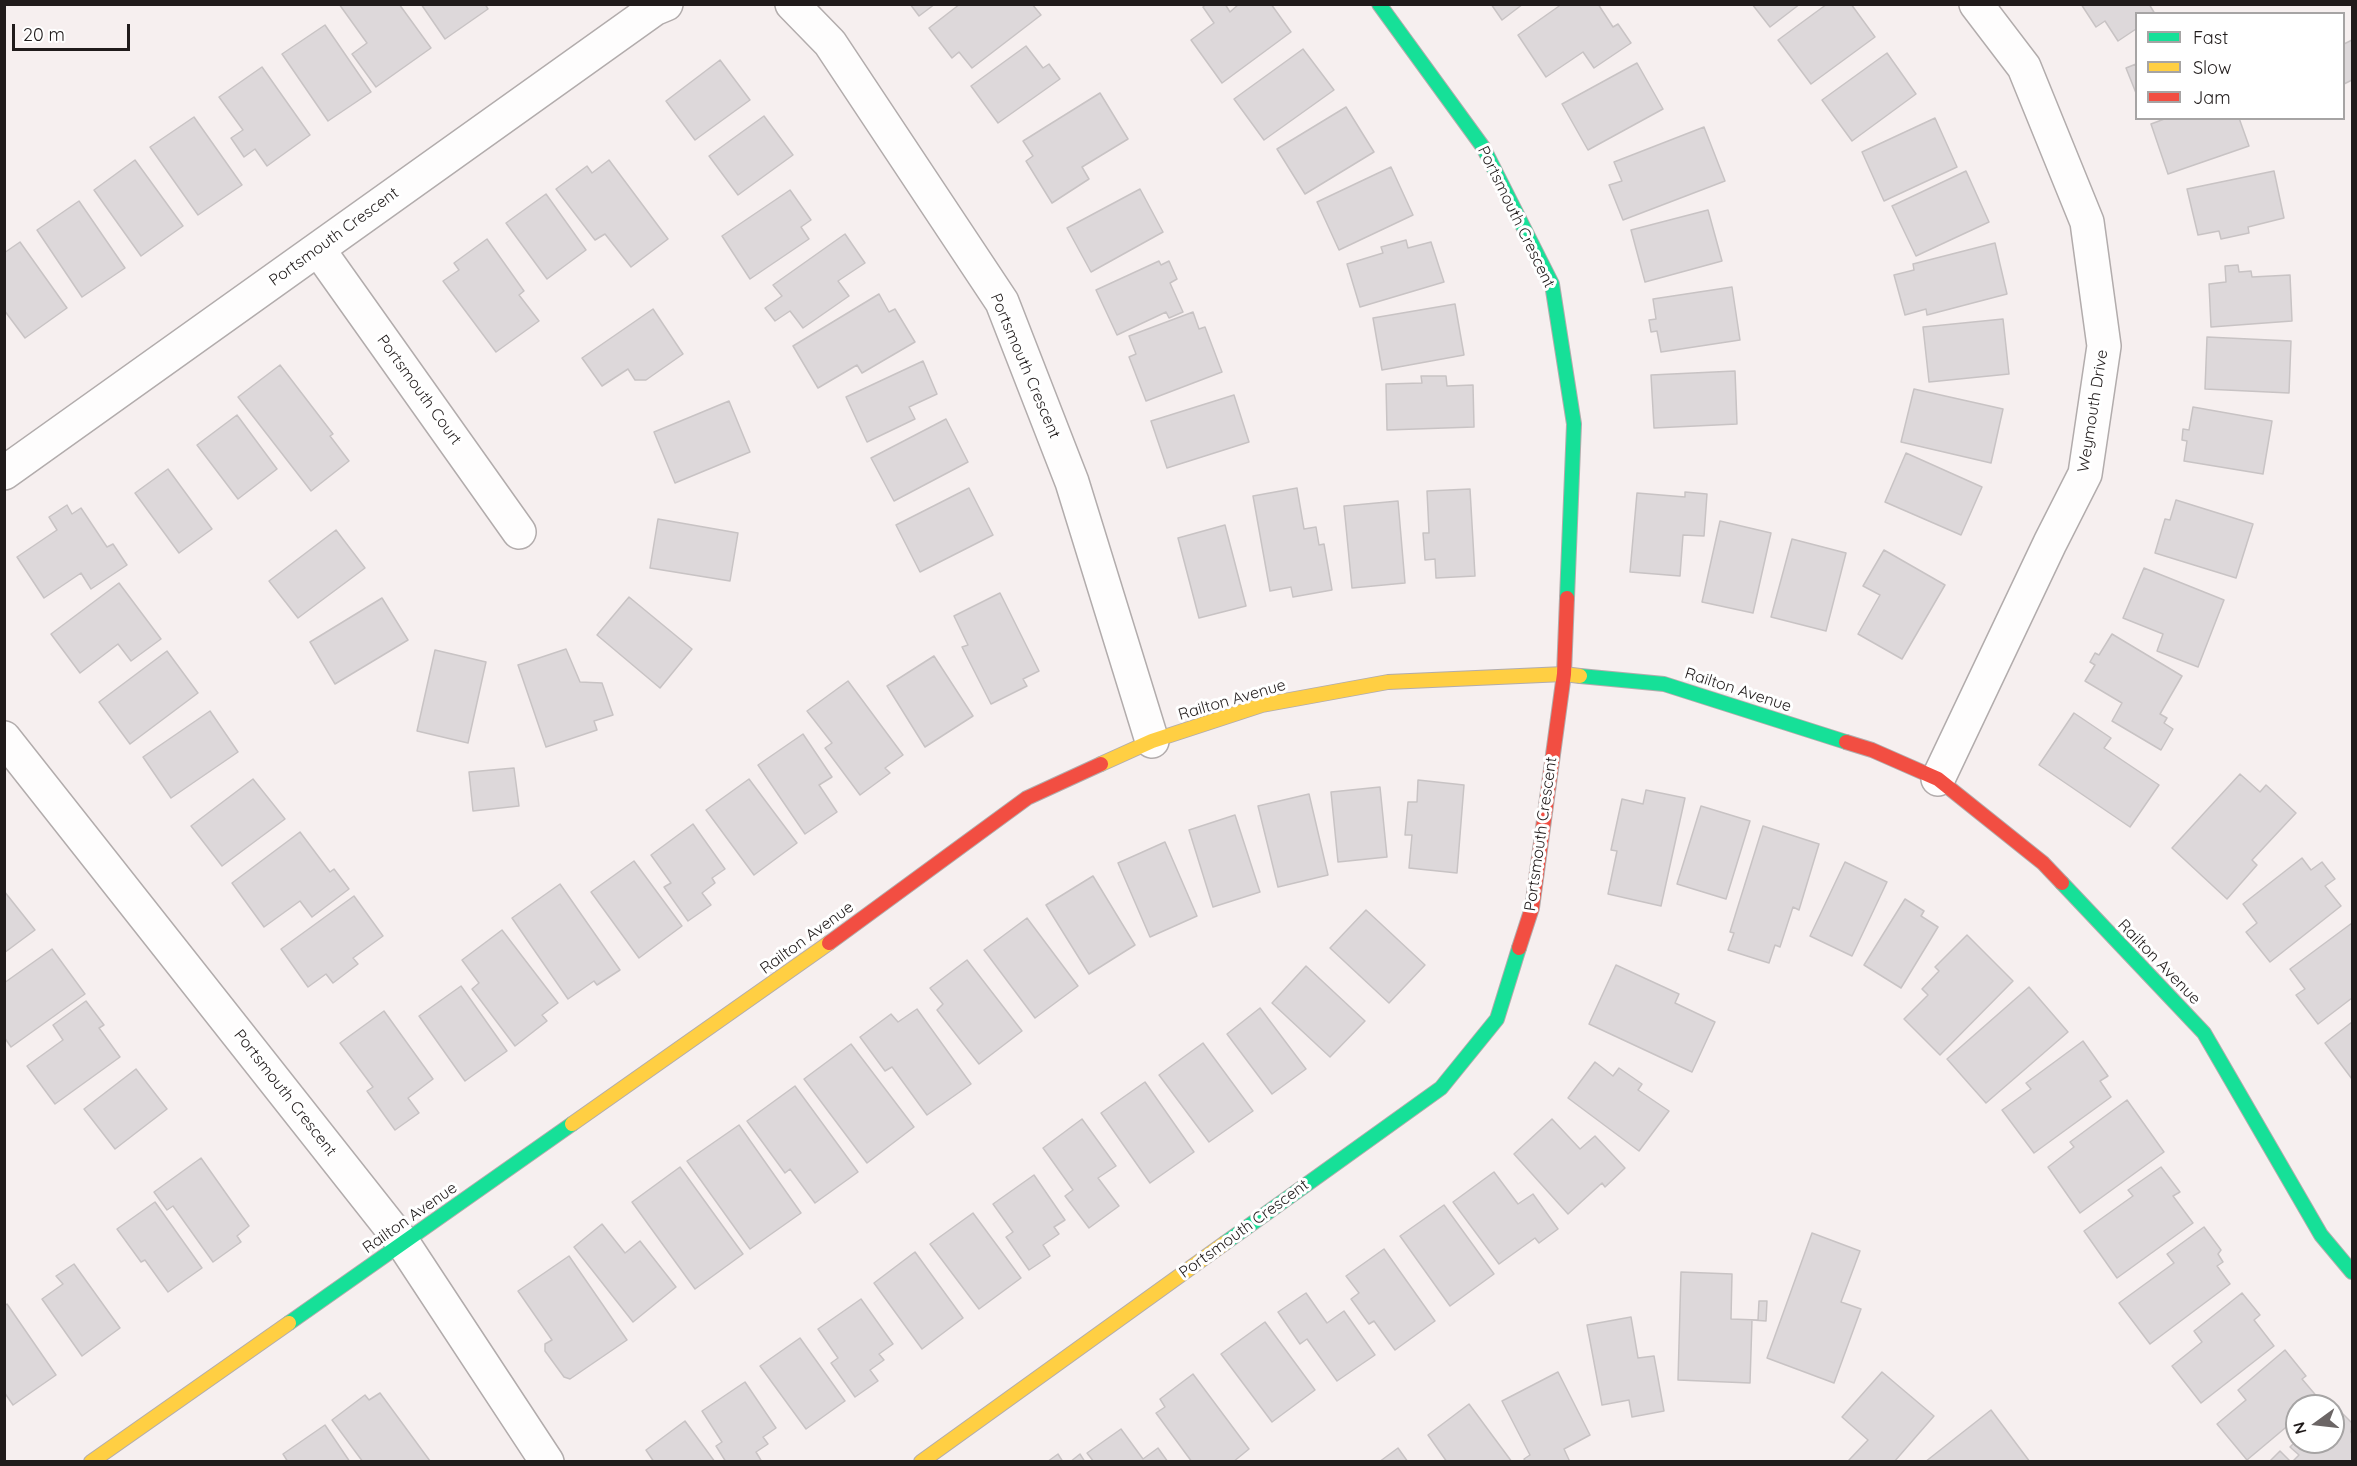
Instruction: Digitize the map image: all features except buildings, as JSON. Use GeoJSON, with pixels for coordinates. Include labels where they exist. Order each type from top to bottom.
{"type":"FeatureCollection","features":[{"type":"Feature","properties":{"kind":"street","name":"Portsmouth Crescent"},"geometry":{"type":"LineString","coordinates":[[4,473],[654,9],[666,4]]}},
{"type":"Feature","properties":{"kind":"street","name":"Portsmouth Crescent"},"geometry":{"type":"LineString","coordinates":[[792,4],[830,43],[1002,302],[1072,482],[1152,741]]}},
{"type":"Feature","properties":{"kind":"street","name":"Portsmouth Crescent"},"geometry":{"type":"LineString","coordinates":[[921,1461],[1440,1088],[1497,1019],[1532,908],[1564,674],[1574,424],[1552,284],[1483,147],[1379,4]]}},
{"type":"Feature","properties":{"kind":"street","name":"Weymouth Drive"},"geometry":{"type":"LineString","coordinates":[[1938,779],[2085,474],[2104,346],[2087,222],[2024,67],[1976,4]]}},
{"type":"Feature","properties":{"kind":"street","name":"Portsmouth Court"},"geometry":{"type":"LineString","coordinates":[[318,249],[519,532]]}},
{"type":"Feature","properties":{"kind":"street","name":"Railton Avenue"},"geometry":{"type":"LineString","coordinates":[[91,1461],[825,946],[1027,798],[1152,741],[1262,705],[1388,682],[1564,674],[1664,684],[1872,750],[1938,779],[2043,863],[2204,1034],[2321,1236],[2352,1272]]}},
{"type":"Feature","properties":{"kind":"street","name":"Portsmouth Crescent"},"geometry":{"type":"LineString","coordinates":[[4,738],[403,1243],[547,1461]]}},
{"type":"Feature","properties":{"kind":"traffic: fast"},"geometry":{"type":"LineString","coordinates":[[1379,4],[1483,147],[1552,284],[1574,424],[1567,598]]}},
{"type":"Feature","properties":{"kind":"traffic: fast"},"geometry":{"type":"LineString","coordinates":[[1580,676],[1664,684],[1846,742]]}},
{"type":"Feature","properties":{"kind":"traffic: fast"},"geometry":{"type":"LineString","coordinates":[[2062,883],[2204,1033],[2321,1235],[2352,1272]]}},
{"type":"Feature","properties":{"kind":"traffic: fast"},"geometry":{"type":"LineString","coordinates":[[1225,1243],[1441,1088],[1497,1019],[1519,948]]}},
{"type":"Feature","properties":{"kind":"traffic: fast"},"geometry":{"type":"LineString","coordinates":[[289,1323],[572,1124]]}},
{"type":"Feature","properties":{"kind":"traffic: slow"},"geometry":{"type":"LineString","coordinates":[[1101,764],[1152,741],[1262,705],[1388,682],[1564,674],[1580,676]]}},
{"type":"Feature","properties":{"kind":"traffic: slow"},"geometry":{"type":"LineString","coordinates":[[572,1124],[829,943]]}},
{"type":"Feature","properties":{"kind":"traffic: slow"},"geometry":{"type":"LineString","coordinates":[[921,1462],[1225,1243]]}},
{"type":"Feature","properties":{"kind":"traffic: slow"},"geometry":{"type":"LineString","coordinates":[[91,1462],[289,1323]]}},
{"type":"Feature","properties":{"kind":"traffic: jam"},"geometry":{"type":"LineString","coordinates":[[1519,948],[1532,908],[1564,674],[1567,598]]}},
{"type":"Feature","properties":{"kind":"traffic: jam"},"geometry":{"type":"LineString","coordinates":[[1846,742],[1872,750],[1938,779],[2043,863],[2062,883]]}},
{"type":"Feature","properties":{"kind":"traffic: jam"},"geometry":{"type":"LineString","coordinates":[[829,943],[1027,798],[1101,764]]}}]}
